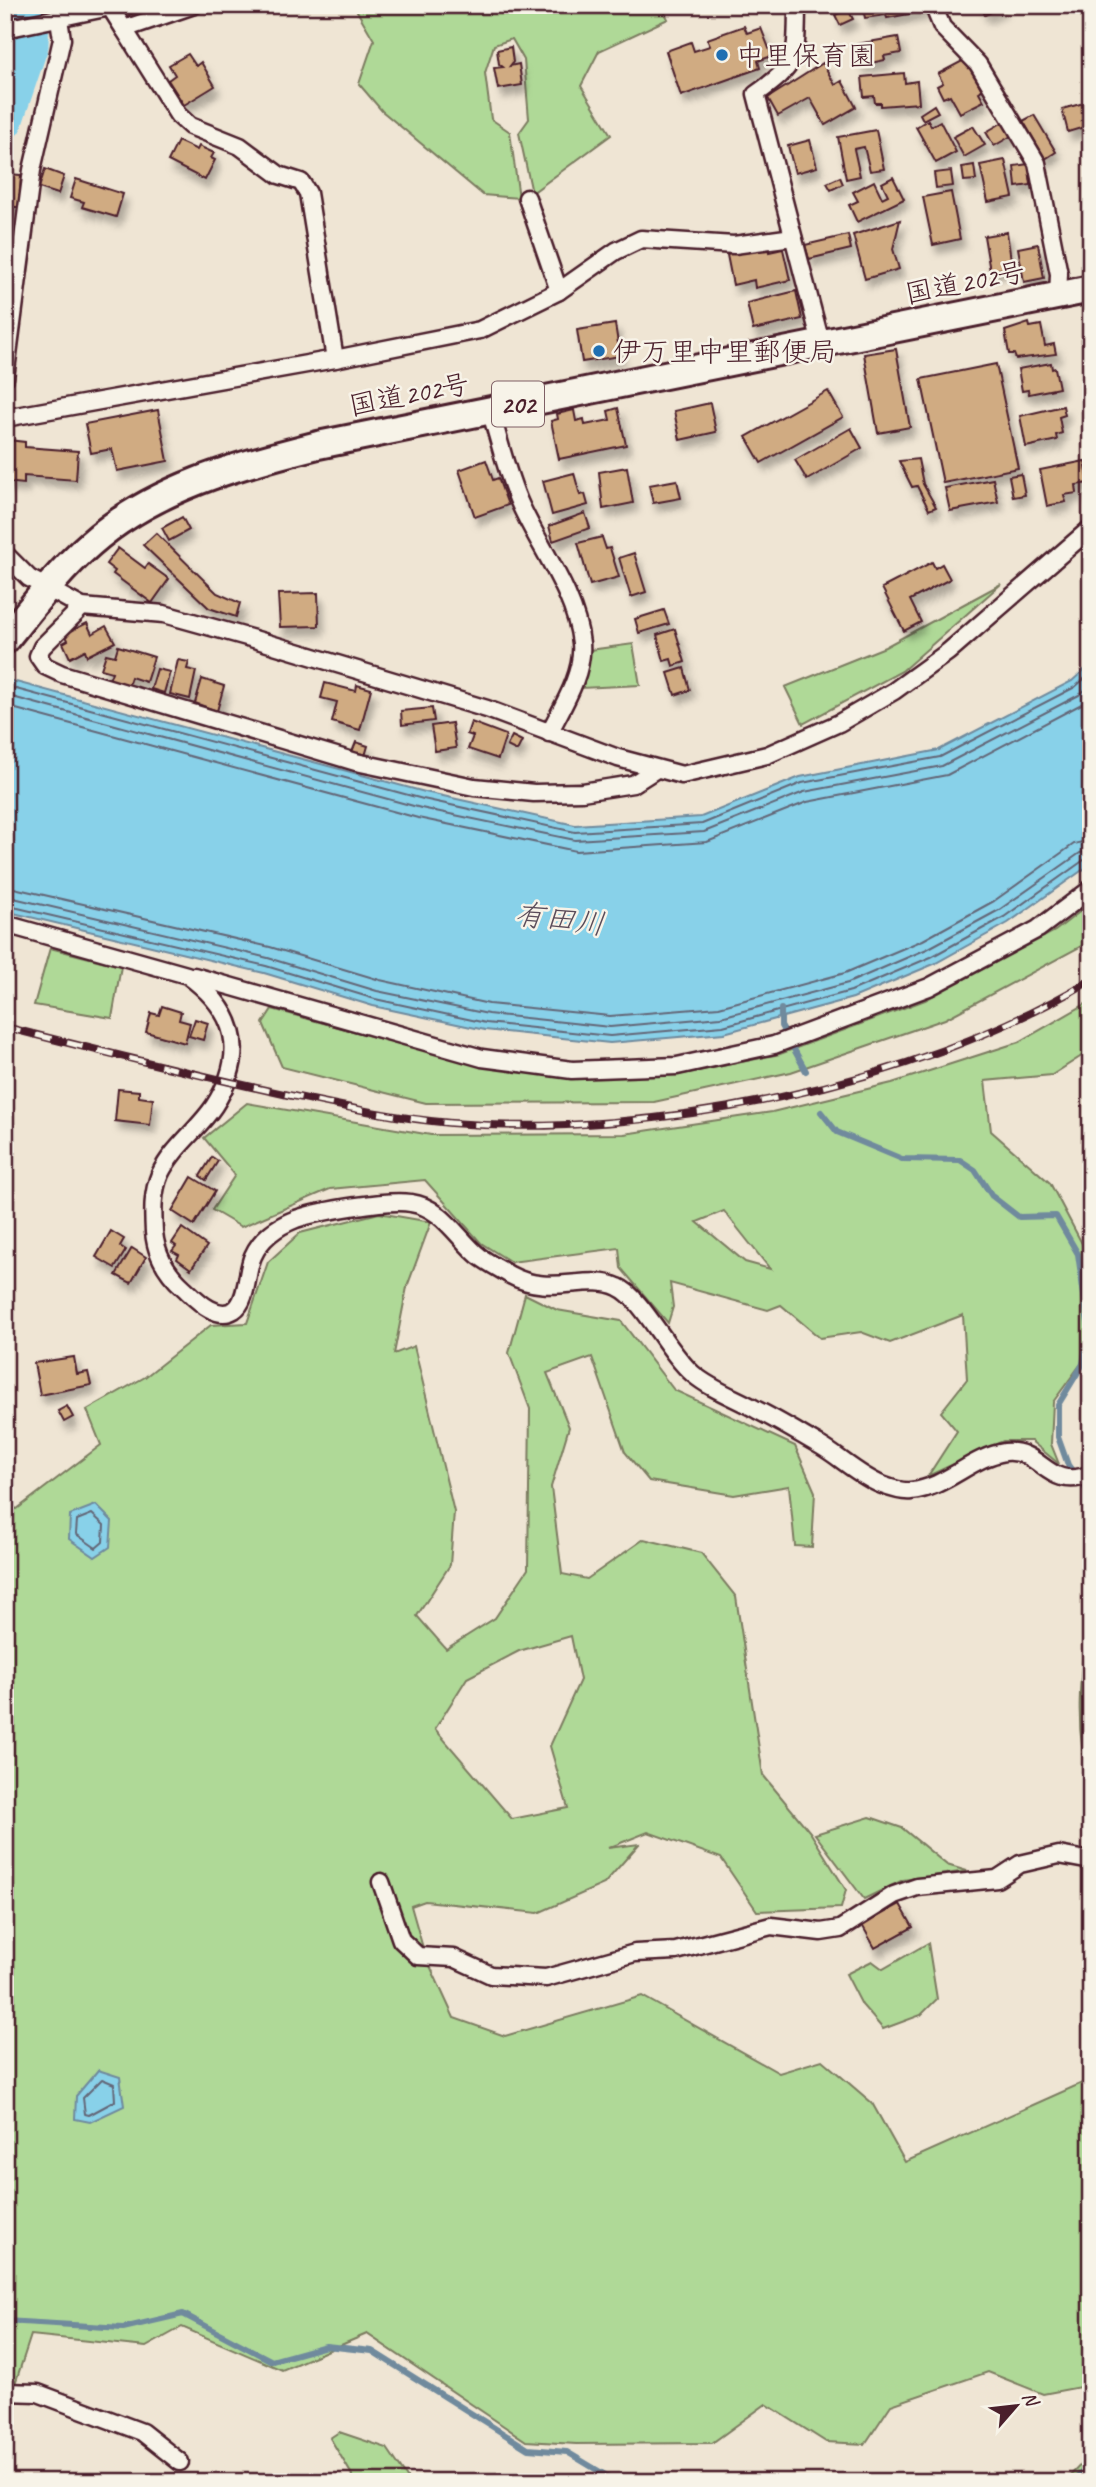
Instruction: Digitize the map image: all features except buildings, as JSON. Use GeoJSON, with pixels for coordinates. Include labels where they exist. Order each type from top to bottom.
{"type":"FeatureCollection","features":[{"type":"Feature","properties":{"kind":"highway","name":"国道202号"},"geometry":{"type":"LineString","coordinates":[[5,640],[90,543],[163,497],[225,469],[318,445],[1091,289]]}},
{"type":"Feature","properties":{"kind":"street"},"geometry":{"type":"LineString","coordinates":[[124,29],[194,5]]}},
{"type":"Feature","properties":{"kind":"street"},"geometry":{"type":"LineString","coordinates":[[797,5],[796,54],[785,74],[756,94],[821,343]]}},
{"type":"Feature","properties":{"kind":"street"},"geometry":{"type":"LineString","coordinates":[[933,5],[942,27],[978,64],[1037,163],[1059,274],[1058,296]]}},
{"type":"Feature","properties":{"kind":"street"},"geometry":{"type":"LineString","coordinates":[[6,29],[110,7],[178,115],[190,127],[240,146],[279,174],[301,182],[308,193],[335,359]]}},
{"type":"Feature","properties":{"kind":"street"},"geometry":{"type":"LineString","coordinates":[[5,378],[32,170],[62,39],[59,19]]}},
{"type":"Feature","properties":{"kind":"street"},"geometry":{"type":"LineString","coordinates":[[527,198],[559,291]]}},
{"type":"Feature","properties":{"kind":"street"},"geometry":{"type":"LineString","coordinates":[[5,418],[335,359],[480,330],[559,291],[615,251],[641,239],[734,245],[793,237]]}},
{"type":"Feature","properties":{"kind":"street"},"geometry":{"type":"LineString","coordinates":[[490,410],[514,491],[566,596],[581,645],[579,664],[568,697],[549,733]]}},
{"type":"Feature","properties":{"kind":"street"},"geometry":{"type":"LineString","coordinates":[[5,554],[19,571],[82,607],[164,614],[486,709],[655,770],[682,775],[767,755],[839,723],[894,691],[948,652],[1091,528]]}},
{"type":"Feature","properties":{"kind":"street"},"geometry":{"type":"LineString","coordinates":[[82,607],[42,647],[38,656],[45,666],[62,674],[356,762],[474,787],[534,793],[582,792],[633,784],[655,770]]}},
{"type":"Feature","properties":{"kind":"street"},"geometry":{"type":"LineString","coordinates":[[5,924],[187,975],[256,991],[482,1058],[572,1070],[677,1066],[774,1045],[811,1033],[929,987],[1038,929],[1091,889]]}},
{"type":"Feature","properties":{"kind":"street"},"geometry":{"type":"LineString","coordinates":[[187,975],[203,986],[225,1014],[236,1039],[234,1068],[213,1107],[176,1148],[159,1176],[152,1206],[156,1246],[166,1269],[208,1308],[222,1313],[233,1310],[242,1302],[247,1271],[254,1251],[268,1234],[296,1219],[388,1202],[413,1203],[434,1210],[479,1256],[514,1277],[549,1287],[597,1283],[617,1286],[636,1300],[664,1343],[693,1374],[824,1448],[881,1485],[908,1492],[933,1486],[1001,1452],[1018,1452],[1064,1480],[1089,1475]]}},
{"type":"Feature","properties":{"kind":"street"},"geometry":{"type":"LineString","coordinates":[[381,1882],[401,1940],[418,1956],[454,1958],[491,1975],[545,1978],[635,1953],[676,1951],[771,1926],[821,1932],[840,1929],[894,1895],[917,1887],[997,1879],[1020,1864],[1059,1855],[1091,1861]]}},
{"type":"Feature","properties":{"kind":"street"},"geometry":{"type":"LineString","coordinates":[[5,2392],[38,2393],[142,2432],[180,2462]]}},
{"type":"Feature","properties":{"kind":"green space"},"geometry":{"type":"Polygon","coordinates":[[[361,5],[661,5],[668,19],[599,51],[581,86],[611,135],[532,193],[519,133],[529,119],[524,60],[512,39],[494,45],[485,73],[491,119],[510,132],[519,198],[483,195],[382,111],[359,84],[374,40],[357,11],[361,5]]]}},
{"type":"Feature","properties":{"kind":"green space"},"geometry":{"type":"Polygon","coordinates":[[[1001,584],[902,671],[803,724],[785,687],[885,647],[1001,584]]]}},
{"type":"Feature","properties":{"kind":"green space"},"geometry":{"type":"Polygon","coordinates":[[[633,644],[640,685],[581,688],[590,650],[633,644]]]}},
{"type":"Feature","properties":{"kind":"green space"},"geometry":{"type":"Polygon","coordinates":[[[1091,903],[1091,941],[945,1019],[791,1072],[654,1102],[426,1103],[282,1067],[263,1023],[272,1009],[474,1064],[570,1078],[678,1075],[780,1054],[925,1000],[1055,931],[1091,903]]]}},
{"type":"Feature","properties":{"kind":"green space"},"geometry":{"type":"Polygon","coordinates":[[[50,948],[121,966],[112,1018],[34,1005],[50,948]]]}},
{"type":"Feature","properties":{"kind":"green space"},"geometry":{"type":"Polygon","coordinates":[[[1091,1001],[1091,1050],[1052,1075],[985,1081],[991,1131],[1050,1183],[1087,1253],[1091,1350],[1053,1402],[1051,1444],[1059,1464],[1031,1441],[1003,1441],[928,1476],[957,1431],[941,1412],[967,1379],[963,1315],[890,1343],[861,1332],[820,1338],[781,1305],[768,1310],[670,1283],[673,1307],[668,1323],[621,1268],[619,1248],[511,1262],[481,1243],[425,1180],[330,1189],[241,1227],[212,1210],[235,1175],[204,1138],[247,1103],[431,1135],[624,1134],[772,1112],[892,1083],[1019,1042],[1091,1001]],[[724,1211],[697,1222],[745,1262],[770,1269],[724,1211]]]}},
{"type":"Feature","properties":{"kind":"green space"},"geometry":{"type":"Polygon","coordinates":[[[379,1213],[431,1222],[407,1287],[394,1354],[414,1346],[454,1512],[450,1565],[417,1616],[446,1649],[495,1618],[528,1569],[530,1409],[509,1353],[525,1294],[557,1310],[621,1321],[674,1390],[795,1446],[815,1492],[812,1547],[795,1546],[789,1486],[734,1495],[649,1481],[625,1452],[592,1357],[547,1373],[569,1427],[551,1487],[562,1574],[587,1579],[644,1539],[701,1553],[736,1597],[763,1775],[810,1832],[846,1890],[841,1908],[757,1911],[721,1858],[648,1832],[608,1848],[639,1844],[604,1884],[538,1913],[425,1901],[411,1906],[425,1955],[454,2018],[505,2036],[642,1996],[779,2073],[822,2060],[872,2103],[905,2162],[1091,2079],[1091,2385],[1043,2394],[988,2372],[891,2405],[865,2444],[826,2442],[766,2404],[712,2443],[576,2444],[526,2441],[367,2334],[282,2370],[182,2327],[146,2347],[31,2335],[16,2381],[5,2378],[5,1502],[17,1509],[101,1445],[87,1410],[145,1377],[211,1325],[247,1323],[268,1262],[300,1233],[379,1213]],[[571,1636],[519,1651],[467,1678],[435,1729],[512,1819],[568,1808],[550,1746],[580,1680],[571,1636]]]}},
{"type":"Feature","properties":{"kind":"green space"},"geometry":{"type":"Polygon","coordinates":[[[1091,1610],[1091,1789],[1082,1745],[1080,1700],[1083,1655],[1091,1610]]]}},
{"type":"Feature","properties":{"kind":"green space"},"geometry":{"type":"Polygon","coordinates":[[[870,1817],[902,1828],[947,1865],[967,1871],[903,1880],[864,1899],[815,1834],[870,1817]]]}},
{"type":"Feature","properties":{"kind":"green space"},"geometry":{"type":"Polygon","coordinates":[[[928,1943],[937,1999],[921,2015],[883,2029],[862,2005],[846,1974],[872,1961],[883,1969],[928,1943]]]}},
{"type":"Feature","properties":{"kind":"green space"},"geometry":{"type":"Polygon","coordinates":[[[339,2432],[387,2448],[410,2482],[350,2482],[352,2475],[330,2438],[339,2432]]]}},
{"type":"Feature","properties":{"kind":"green space"},"geometry":{"type":"Polygon","coordinates":[[[1091,2454],[1091,2482],[1064,2482],[1091,2454]]]}},
{"type":"Feature","properties":{"kind":"water","name":"有田川"},"geometry":{"type":"Polygon","coordinates":[[[1091,664],[1091,864],[1008,923],[934,964],[853,998],[724,1033],[610,1043],[485,1030],[373,1006],[264,973],[5,911],[5,679],[425,792],[575,825],[701,817],[800,777],[939,750],[1072,681],[1091,664]]]}},
{"type":"Feature","properties":{"kind":"water"},"geometry":{"type":"Polygon","coordinates":[[[96,1505],[112,1521],[110,1547],[95,1557],[69,1539],[70,1515],[96,1505]]]}},
{"type":"Feature","properties":{"kind":"water"},"geometry":{"type":"Polygon","coordinates":[[[98,2070],[120,2077],[124,2106],[90,2122],[75,2119],[76,2096],[98,2070]]]}},
{"type":"Feature","properties":{"kind":"waterway"},"geometry":{"type":"LineString","coordinates":[[5,122],[31,45],[32,5]]}},
{"type":"Feature","properties":{"kind":"waterway"},"geometry":{"type":"LineString","coordinates":[[781,1009],[781,1026],[806,1071]]}},
{"type":"Feature","properties":{"kind":"waterway"},"geometry":{"type":"LineString","coordinates":[[821,1112],[837,1132],[902,1159],[960,1160],[975,1170],[992,1196],[1019,1217],[1056,1216],[1078,1254],[1089,1330],[1083,1364],[1058,1405],[1058,1437],[1068,1465],[1091,1496]]}},
{"type":"Feature","properties":{"kind":"waterway"},"geometry":{"type":"LineString","coordinates":[[5,2321],[123,2328],[183,2314],[272,2361],[326,2346],[372,2351],[528,2449],[567,2452],[617,2482]]}},
{"type":"Feature","properties":{"kind":"waterway"},"geometry":{"type":"LineString","coordinates":[[1073,2482],[1091,2463]]}},
{"type":"Feature","properties":{"kind":"railway"},"geometry":{"type":"LineString","coordinates":[[5,1027],[210,1077],[365,1111],[451,1123],[529,1126],[611,1122],[696,1112],[782,1097],[865,1076],[946,1049],[1022,1017],[1091,980]]}},
{"type":"Feature","properties":{"kind":"place","name":"中里保育園"},"geometry":{"type":"Point","coordinates":[722,55]}},
{"type":"Feature","properties":{"kind":"place","name":"伊万里中里郵便局"},"geometry":{"type":"Point","coordinates":[599,351]}}]}
